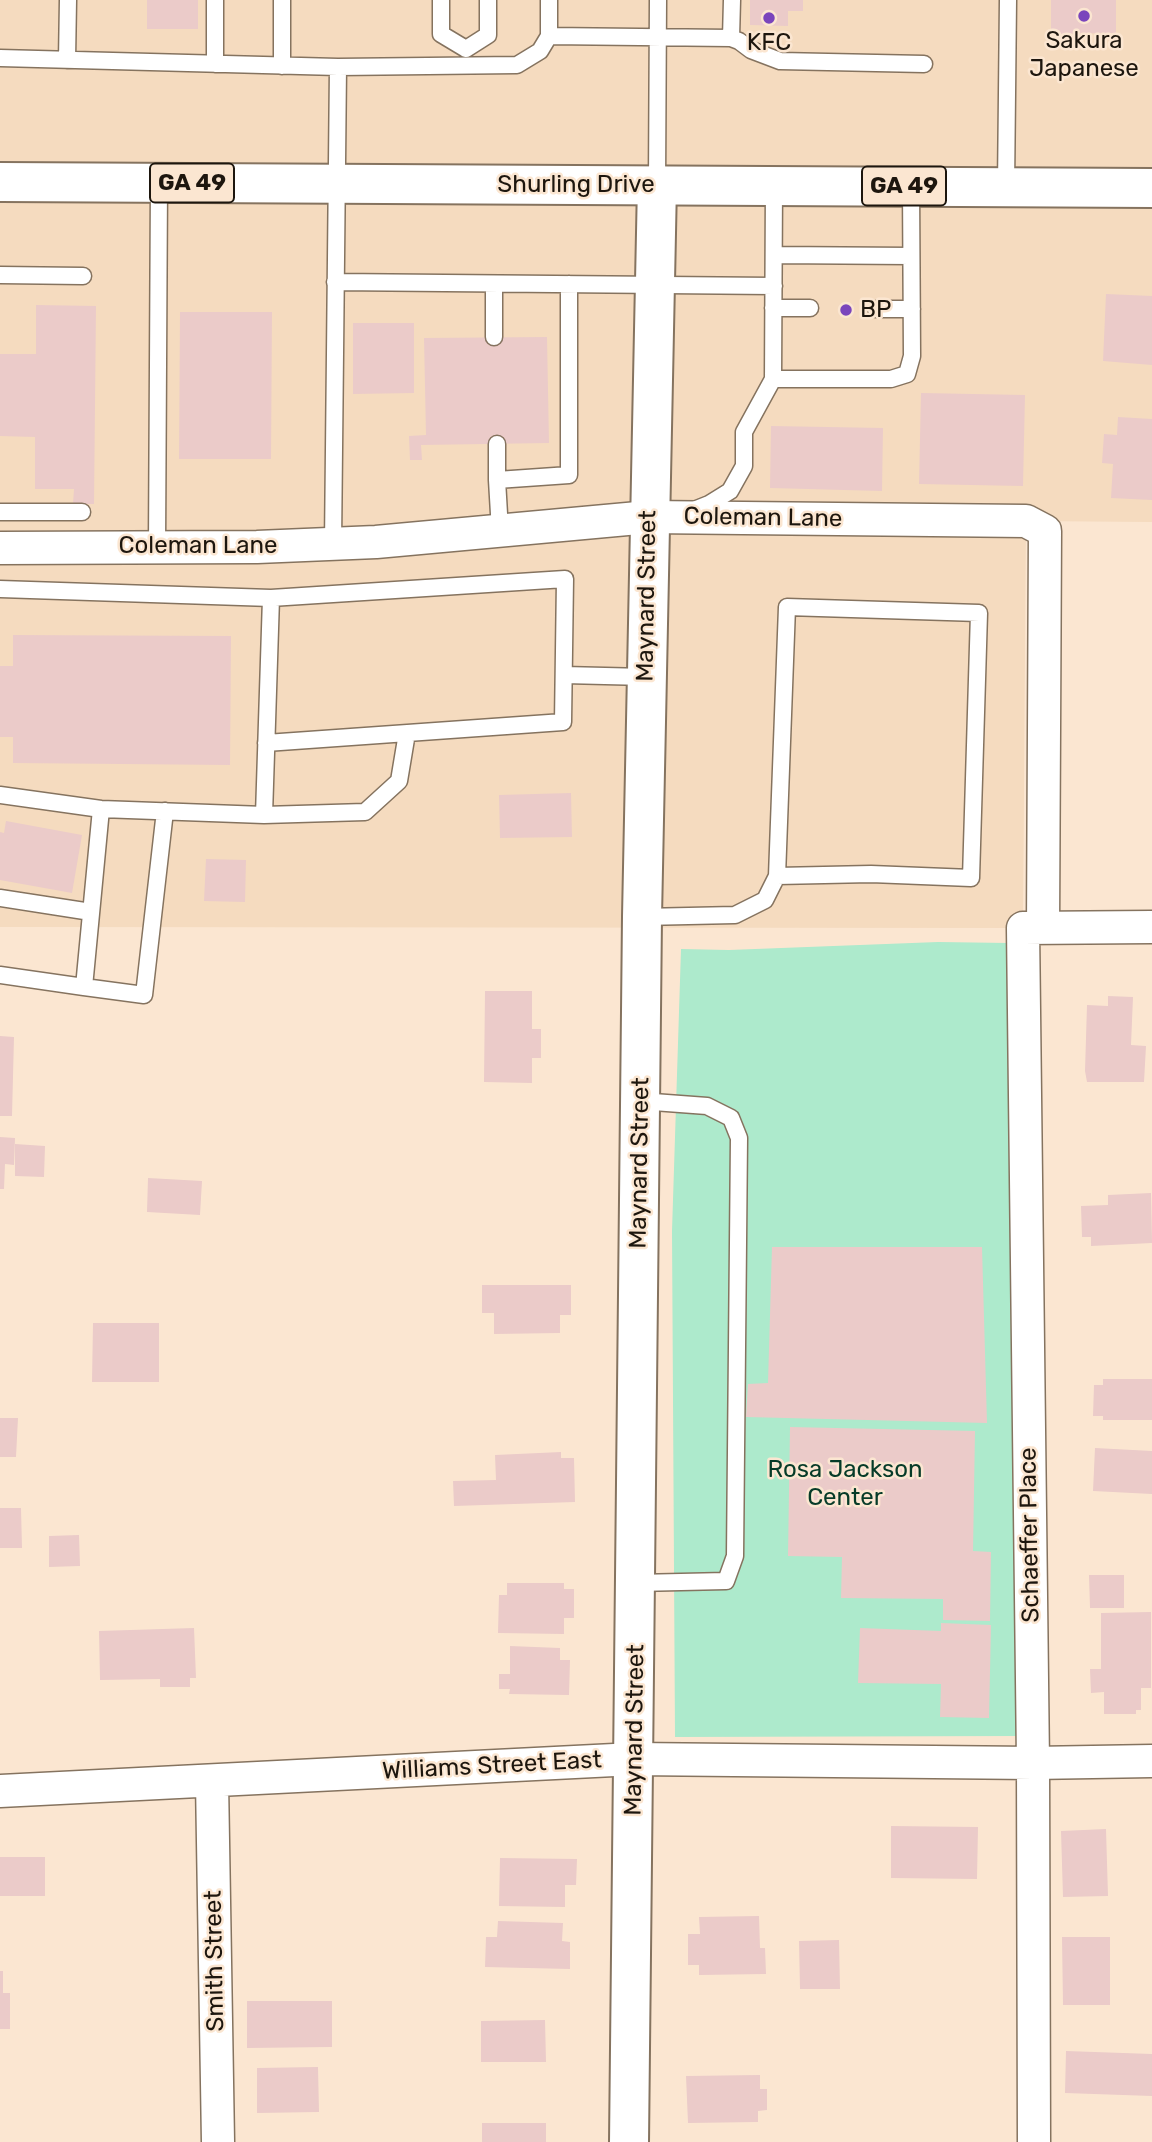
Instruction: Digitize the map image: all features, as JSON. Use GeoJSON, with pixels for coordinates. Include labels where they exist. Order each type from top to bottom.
{"type":"FeatureCollection","features":[{"type":"Feature","properties":{"kind":"street","name":"Shurling Drive"},"geometry":{"type":"LineString","coordinates":[[0,181],[1152,188]]}},
{"type":"Feature","properties":{"kind":"street","name":"Maynard Street"},"geometry":{"type":"LineString","coordinates":[[629,2142],[646,677],[662,517],[654,285],[657,184]]}},
{"type":"Feature","properties":{"kind":"street","name":"Coleman Lane"},"geometry":{"type":"LineString","coordinates":[[0,548],[333,544],[662,517],[1026,521],[1045,531],[1033,928]]}},
{"type":"Feature","properties":{"kind":"street"},"geometry":{"type":"LineString","coordinates":[[1033,928],[1152,927]]}},
{"type":"Feature","properties":{"kind":"street","name":"Schaeffer Place"},"geometry":{"type":"LineString","coordinates":[[1033,928],[1034,2142]]}},
{"type":"Feature","properties":{"kind":"street","name":"Williams Street East"},"geometry":{"type":"LineString","coordinates":[[0,1791],[634,1759],[1033,1763],[1152,1761]]}},
{"type":"Feature","properties":{"kind":"street","name":"Smith Street"},"geometry":{"type":"LineString","coordinates":[[212,1781],[218,2142]]}},
{"type":"Feature","properties":{"kind":"lane"},"geometry":{"type":"LineString","coordinates":[[67,60],[68,0]]}},
{"type":"Feature","properties":{"kind":"lane"},"geometry":{"type":"LineString","coordinates":[[215,0],[215,64]]}},
{"type":"Feature","properties":{"kind":"lane"},"geometry":{"type":"LineString","coordinates":[[282,0],[282,66]]}},
{"type":"Feature","properties":{"kind":"lane"},"geometry":{"type":"LineString","coordinates":[[441,0],[441,34],[466,49]]}},
{"type":"Feature","properties":{"kind":"lane"},"geometry":{"type":"LineString","coordinates":[[466,49],[488,35],[488,0]]}},
{"type":"Feature","properties":{"kind":"lane"},"geometry":{"type":"LineString","coordinates":[[0,58],[338,67],[517,65],[540,51],[548,36],[549,0]]}},
{"type":"Feature","properties":{"kind":"lane"},"geometry":{"type":"LineString","coordinates":[[657,184],[658,0]]}},
{"type":"Feature","properties":{"kind":"lane"},"geometry":{"type":"LineString","coordinates":[[731,38],[732,0]]}},
{"type":"Feature","properties":{"kind":"lane"},"geometry":{"type":"LineString","coordinates":[[1006,187],[1008,0]]}},
{"type":"Feature","properties":{"kind":"lane"},"geometry":{"type":"LineString","coordinates":[[548,36],[731,38],[751,50],[780,61],[923,64]]}},
{"type":"Feature","properties":{"kind":"lane"},"geometry":{"type":"LineString","coordinates":[[466,49],[466,66]]}},
{"type":"Feature","properties":{"kind":"lane"},"geometry":{"type":"LineString","coordinates":[[333,544],[338,67]]}},
{"type":"Feature","properties":{"kind":"lane"},"geometry":{"type":"LineString","coordinates":[[157,546],[159,183]]}},
{"type":"Feature","properties":{"kind":"lane"},"geometry":{"type":"LineString","coordinates":[[662,517],[709,505],[730,491],[744,467],[744,432],[773,379],[774,185]]}},
{"type":"Feature","properties":{"kind":"lane"},"geometry":{"type":"LineString","coordinates":[[773,379],[891,379],[908,374],[912,356],[911,187]]}},
{"type":"Feature","properties":{"kind":"lane"},"geometry":{"type":"LineString","coordinates":[[774,255],[911,256]]}},
{"type":"Feature","properties":{"kind":"lane"},"geometry":{"type":"LineString","coordinates":[[0,275],[83,276]]}},
{"type":"Feature","properties":{"kind":"lane"},"geometry":{"type":"LineString","coordinates":[[335,282],[774,286]]}},
{"type":"Feature","properties":{"kind":"lane"},"geometry":{"type":"LineString","coordinates":[[494,284],[494,337]]}},
{"type":"Feature","properties":{"kind":"lane"},"geometry":{"type":"LineString","coordinates":[[497,480],[569,475],[569,284]]}},
{"type":"Feature","properties":{"kind":"lane"},"geometry":{"type":"LineString","coordinates":[[773,308],[810,308]]}},
{"type":"Feature","properties":{"kind":"lane"},"geometry":{"type":"LineString","coordinates":[[876,309],[912,309]]}},
{"type":"Feature","properties":{"kind":"lane"},"geometry":{"type":"LineString","coordinates":[[497,444],[500,531]]}},
{"type":"Feature","properties":{"kind":"lane"},"geometry":{"type":"LineString","coordinates":[[0,512],[82,512]]}},
{"type":"Feature","properties":{"kind":"lane"},"geometry":{"type":"LineString","coordinates":[[0,589],[271,598],[565,579],[563,722],[266,743]]}},
{"type":"Feature","properties":{"kind":"lane"},"geometry":{"type":"LineString","coordinates":[[264,815],[271,598]]}},
{"type":"Feature","properties":{"kind":"lane"},"geometry":{"type":"LineString","coordinates":[[642,918],[735,915],[765,900],[777,876],[787,607],[979,613],[971,878],[871,874],[777,876]]}},
{"type":"Feature","properties":{"kind":"lane"},"geometry":{"type":"LineString","coordinates":[[564,676],[646,677]]}},
{"type":"Feature","properties":{"kind":"lane"},"geometry":{"type":"LineString","coordinates":[[0,796],[101,809],[264,815],[365,812],[400,781],[407,733]]}},
{"type":"Feature","properties":{"kind":"lane"},"geometry":{"type":"LineString","coordinates":[[84,987],[101,809]]}},
{"type":"Feature","properties":{"kind":"lane"},"geometry":{"type":"LineString","coordinates":[[0,975],[144,995],[164,811]]}},
{"type":"Feature","properties":{"kind":"lane"},"geometry":{"type":"LineString","coordinates":[[0,898],[91,912]]}},
{"type":"Feature","properties":{"kind":"lane"},"geometry":{"type":"LineString","coordinates":[[636,1583],[726,1581],[735,1556],[739,1138],[731,1118],[707,1106],[640,1101]]}},
{"type":"Feature","properties":{"kind":"shaded area"},"geometry":{"type":"Polygon","coordinates":[[[0,0],[1152,0],[1152,522],[1026,521],[1023,928],[0,927],[0,0]]]}},
{"type":"Feature","properties":{"kind":"green space","name":"Rosa Jackson Center"},"geometry":{"type":"Polygon","coordinates":[[[938,942],[1009,943],[1020,1736],[675,1737],[672,1231],[681,949],[729,950],[938,942]]]}},
{"type":"Feature","properties":{"kind":"building"},"geometry":{"type":"Polygon","coordinates":[[[147,0],[198,0],[198,29],[147,29],[147,0]]]}},
{"type":"Feature","properties":{"kind":"building","name":"KFC"},"geometry":{"type":"Polygon","coordinates":[[[750,0],[803,0],[803,11],[788,11],[788,26],[750,25],[750,0]]]}},
{"type":"Feature","properties":{"kind":"building","name":"Sakura Japanese"},"geometry":{"type":"Polygon","coordinates":[[[1051,0],[1116,0],[1116,33],[1051,34],[1051,0]]]}},
{"type":"Feature","properties":{"kind":"building"},"geometry":{"type":"Polygon","coordinates":[[[1106,294],[1152,296],[1152,365],[1103,361],[1106,294]]]}},
{"type":"Feature","properties":{"kind":"building"},"geometry":{"type":"Polygon","coordinates":[[[36,305],[96,306],[94,504],[73,504],[74,489],[35,489],[35,437],[0,436],[0,354],[36,354],[36,305]]]}},
{"type":"Feature","properties":{"kind":"building"},"geometry":{"type":"Polygon","coordinates":[[[180,312],[272,312],[271,459],[179,459],[180,312]]]}},
{"type":"Feature","properties":{"kind":"building"},"geometry":{"type":"Polygon","coordinates":[[[353,323],[414,323],[414,393],[353,394],[353,323]]]}},
{"type":"Feature","properties":{"kind":"building"},"geometry":{"type":"Polygon","coordinates":[[[547,337],[549,443],[421,445],[422,460],[410,460],[409,436],[426,435],[424,338],[547,337]]]}},
{"type":"Feature","properties":{"kind":"building"},"geometry":{"type":"Polygon","coordinates":[[[921,393],[1025,395],[1023,486],[919,484],[921,393]]]}},
{"type":"Feature","properties":{"kind":"building"},"geometry":{"type":"Polygon","coordinates":[[[1118,417],[1152,419],[1152,500],[1111,498],[1113,464],[1102,463],[1104,434],[1117,435],[1118,417]]]}},
{"type":"Feature","properties":{"kind":"building"},"geometry":{"type":"Polygon","coordinates":[[[771,426],[883,428],[882,491],[770,488],[771,426]]]}},
{"type":"Feature","properties":{"kind":"building"},"geometry":{"type":"Polygon","coordinates":[[[13,635],[231,636],[230,765],[13,763],[13,737],[0,737],[0,666],[13,666],[13,635]]]}},
{"type":"Feature","properties":{"kind":"building"},"geometry":{"type":"Polygon","coordinates":[[[571,793],[572,837],[500,838],[499,795],[571,793]]]}},
{"type":"Feature","properties":{"kind":"building"},"geometry":{"type":"Polygon","coordinates":[[[6,821],[82,835],[72,893],[0,880],[0,832],[4,833],[6,821]]]}},
{"type":"Feature","properties":{"kind":"building"},"geometry":{"type":"Polygon","coordinates":[[[206,859],[246,860],[245,902],[204,901],[206,859]]]}},
{"type":"Feature","properties":{"kind":"building"},"geometry":{"type":"Polygon","coordinates":[[[485,991],[532,991],[532,1029],[541,1029],[541,1058],[532,1058],[532,1083],[484,1082],[485,991]]]}},
{"type":"Feature","properties":{"kind":"building"},"geometry":{"type":"Polygon","coordinates":[[[1108,996],[1133,997],[1131,1045],[1146,1046],[1144,1082],[1087,1082],[1087,1005],[1108,1006],[1108,996]]]}},
{"type":"Feature","properties":{"kind":"building"},"geometry":{"type":"Polygon","coordinates":[[[0,1036],[14,1037],[12,1116],[0,1116],[0,1036]]]}},
{"type":"Feature","properties":{"kind":"building"},"geometry":{"type":"Polygon","coordinates":[[[0,1137],[15,1138],[14,1165],[5,1164],[4,1189],[0,1189],[0,1137]]]}},
{"type":"Feature","properties":{"kind":"building"},"geometry":{"type":"Polygon","coordinates":[[[15,1144],[45,1146],[44,1177],[15,1176],[15,1144]]]}},
{"type":"Feature","properties":{"kind":"building"},"geometry":{"type":"Polygon","coordinates":[[[148,1178],[202,1181],[200,1215],[147,1212],[148,1178]]]}},
{"type":"Feature","properties":{"kind":"building"},"geometry":{"type":"Polygon","coordinates":[[[1151,1193],[1152,1243],[1091,1246],[1091,1237],[1082,1237],[1081,1206],[1108,1205],[1108,1195],[1151,1193]]]}},
{"type":"Feature","properties":{"kind":"building"},"geometry":{"type":"Polygon","coordinates":[[[772,1247],[982,1247],[987,1423],[746,1417],[748,1384],[768,1383],[772,1247]]]}},
{"type":"Feature","properties":{"kind":"building"},"geometry":{"type":"Polygon","coordinates":[[[482,1285],[571,1285],[571,1315],[560,1315],[560,1333],[494,1334],[494,1313],[482,1313],[482,1285]]]}},
{"type":"Feature","properties":{"kind":"building"},"geometry":{"type":"Polygon","coordinates":[[[93,1323],[159,1323],[159,1382],[92,1382],[93,1323]]]}},
{"type":"Feature","properties":{"kind":"building"},"geometry":{"type":"Polygon","coordinates":[[[1103,1379],[1152,1379],[1152,1420],[1103,1420],[1103,1416],[1093,1416],[1094,1385],[1103,1385],[1103,1379]]]}},
{"type":"Feature","properties":{"kind":"building"},"geometry":{"type":"Polygon","coordinates":[[[0,1418],[18,1418],[16,1457],[0,1457],[0,1418]]]}},
{"type":"Feature","properties":{"kind":"building"},"geometry":{"type":"Polygon","coordinates":[[[790,1427],[975,1431],[973,1551],[991,1552],[990,1621],[943,1620],[943,1599],[841,1598],[842,1557],[788,1556],[790,1427]]]}},
{"type":"Feature","properties":{"kind":"building"},"geometry":{"type":"Polygon","coordinates":[[[1095,1448],[1152,1451],[1152,1494],[1093,1491],[1095,1448]]]}},
{"type":"Feature","properties":{"kind":"building"},"geometry":{"type":"Polygon","coordinates":[[[561,1452],[561,1458],[574,1458],[575,1502],[454,1506],[453,1481],[496,1480],[495,1455],[561,1452]]]}},
{"type":"Feature","properties":{"kind":"building"},"geometry":{"type":"Polygon","coordinates":[[[0,1508],[21,1508],[22,1548],[0,1548],[0,1508]]]}},
{"type":"Feature","properties":{"kind":"building"},"geometry":{"type":"Polygon","coordinates":[[[79,1535],[80,1566],[49,1567],[49,1536],[79,1535]]]}},
{"type":"Feature","properties":{"kind":"building"},"geometry":{"type":"Polygon","coordinates":[[[1089,1575],[1124,1575],[1124,1608],[1090,1608],[1089,1575]]]}},
{"type":"Feature","properties":{"kind":"building"},"geometry":{"type":"Polygon","coordinates":[[[507,1583],[564,1583],[564,1589],[574,1589],[574,1618],[564,1618],[564,1634],[498,1633],[499,1595],[507,1595],[507,1583]]]}},
{"type":"Feature","properties":{"kind":"building"},"geometry":{"type":"Polygon","coordinates":[[[1151,1612],[1151,1688],[1141,1688],[1141,1710],[1136,1710],[1136,1714],[1104,1714],[1104,1692],[1091,1693],[1090,1669],[1101,1669],[1101,1613],[1151,1612]]]}},
{"type":"Feature","properties":{"kind":"building"},"geometry":{"type":"Polygon","coordinates":[[[941,1623],[991,1625],[989,1718],[940,1717],[941,1684],[858,1683],[860,1628],[941,1631],[941,1623]]]}},
{"type":"Feature","properties":{"kind":"building"},"geometry":{"type":"Polygon","coordinates":[[[194,1628],[196,1678],[190,1678],[190,1687],[160,1687],[160,1679],[100,1680],[99,1631],[194,1628]]]}},
{"type":"Feature","properties":{"kind":"building"},"geometry":{"type":"Polygon","coordinates":[[[510,1646],[560,1648],[560,1660],[570,1660],[569,1695],[509,1694],[510,1689],[499,1689],[499,1674],[510,1674],[510,1646]]]}},
{"type":"Feature","properties":{"kind":"building"},"geometry":{"type":"Polygon","coordinates":[[[891,1826],[978,1827],[977,1879],[891,1878],[891,1826]]]}},
{"type":"Feature","properties":{"kind":"building"},"geometry":{"type":"Polygon","coordinates":[[[1106,1829],[1108,1896],[1063,1897],[1061,1831],[1106,1829]]]}},
{"type":"Feature","properties":{"kind":"building"},"geometry":{"type":"Polygon","coordinates":[[[0,1857],[45,1857],[45,1896],[0,1896],[0,1857]]]}},
{"type":"Feature","properties":{"kind":"building"},"geometry":{"type":"Polygon","coordinates":[[[500,1858],[577,1859],[576,1885],[565,1885],[565,1907],[499,1906],[500,1858]]]}},
{"type":"Feature","properties":{"kind":"building"},"geometry":{"type":"Polygon","coordinates":[[[759,1916],[760,1948],[765,1948],[766,1974],[699,1975],[699,1965],[688,1965],[688,1934],[700,1934],[699,1917],[759,1916]]]}},
{"type":"Feature","properties":{"kind":"building"},"geometry":{"type":"Polygon","coordinates":[[[498,1921],[563,1923],[562,1941],[570,1942],[570,1969],[485,1967],[486,1937],[497,1937],[498,1921]]]}},
{"type":"Feature","properties":{"kind":"building"},"geometry":{"type":"Polygon","coordinates":[[[1062,1937],[1110,1937],[1110,2005],[1063,2005],[1062,1937]]]}},
{"type":"Feature","properties":{"kind":"building"},"geometry":{"type":"Polygon","coordinates":[[[839,1940],[840,1989],[800,1989],[799,1941],[839,1940]]]}},
{"type":"Feature","properties":{"kind":"building"},"geometry":{"type":"Polygon","coordinates":[[[0,1971],[3,1971],[3,1993],[10,1993],[10,2029],[0,2029],[0,1971]]]}},
{"type":"Feature","properties":{"kind":"building"},"geometry":{"type":"Polygon","coordinates":[[[247,2001],[332,2001],[332,2047],[247,2048],[247,2001]]]}},
{"type":"Feature","properties":{"kind":"building"},"geometry":{"type":"Polygon","coordinates":[[[545,2020],[546,2062],[481,2062],[481,2021],[545,2020]]]}},
{"type":"Feature","properties":{"kind":"building"},"geometry":{"type":"Polygon","coordinates":[[[1066,2051],[1152,2054],[1152,2096],[1065,2093],[1066,2051]]]}},
{"type":"Feature","properties":{"kind":"building"},"geometry":{"type":"Polygon","coordinates":[[[318,2067],[319,2112],[257,2113],[257,2068],[318,2067]]]}},
{"type":"Feature","properties":{"kind":"building"},"geometry":{"type":"Polygon","coordinates":[[[760,2075],[760,2089],[767,2089],[767,2110],[758,2111],[758,2122],[688,2123],[686,2076],[760,2075]]]}},
{"type":"Feature","properties":{"kind":"building"},"geometry":{"type":"Polygon","coordinates":[[[482,2123],[546,2123],[546,2142],[482,2142],[482,2123]]]}},
{"type":"Feature","properties":{"kind":"place","name":"Sakura Japanese"},"geometry":{"type":"Point","coordinates":[1084,16]}},
{"type":"Feature","properties":{"kind":"place","name":"KFC"},"geometry":{"type":"Point","coordinates":[769,18]}},
{"type":"Feature","properties":{"kind":"place","name":"BP"},"geometry":{"type":"Point","coordinates":[846,310]}}]}
